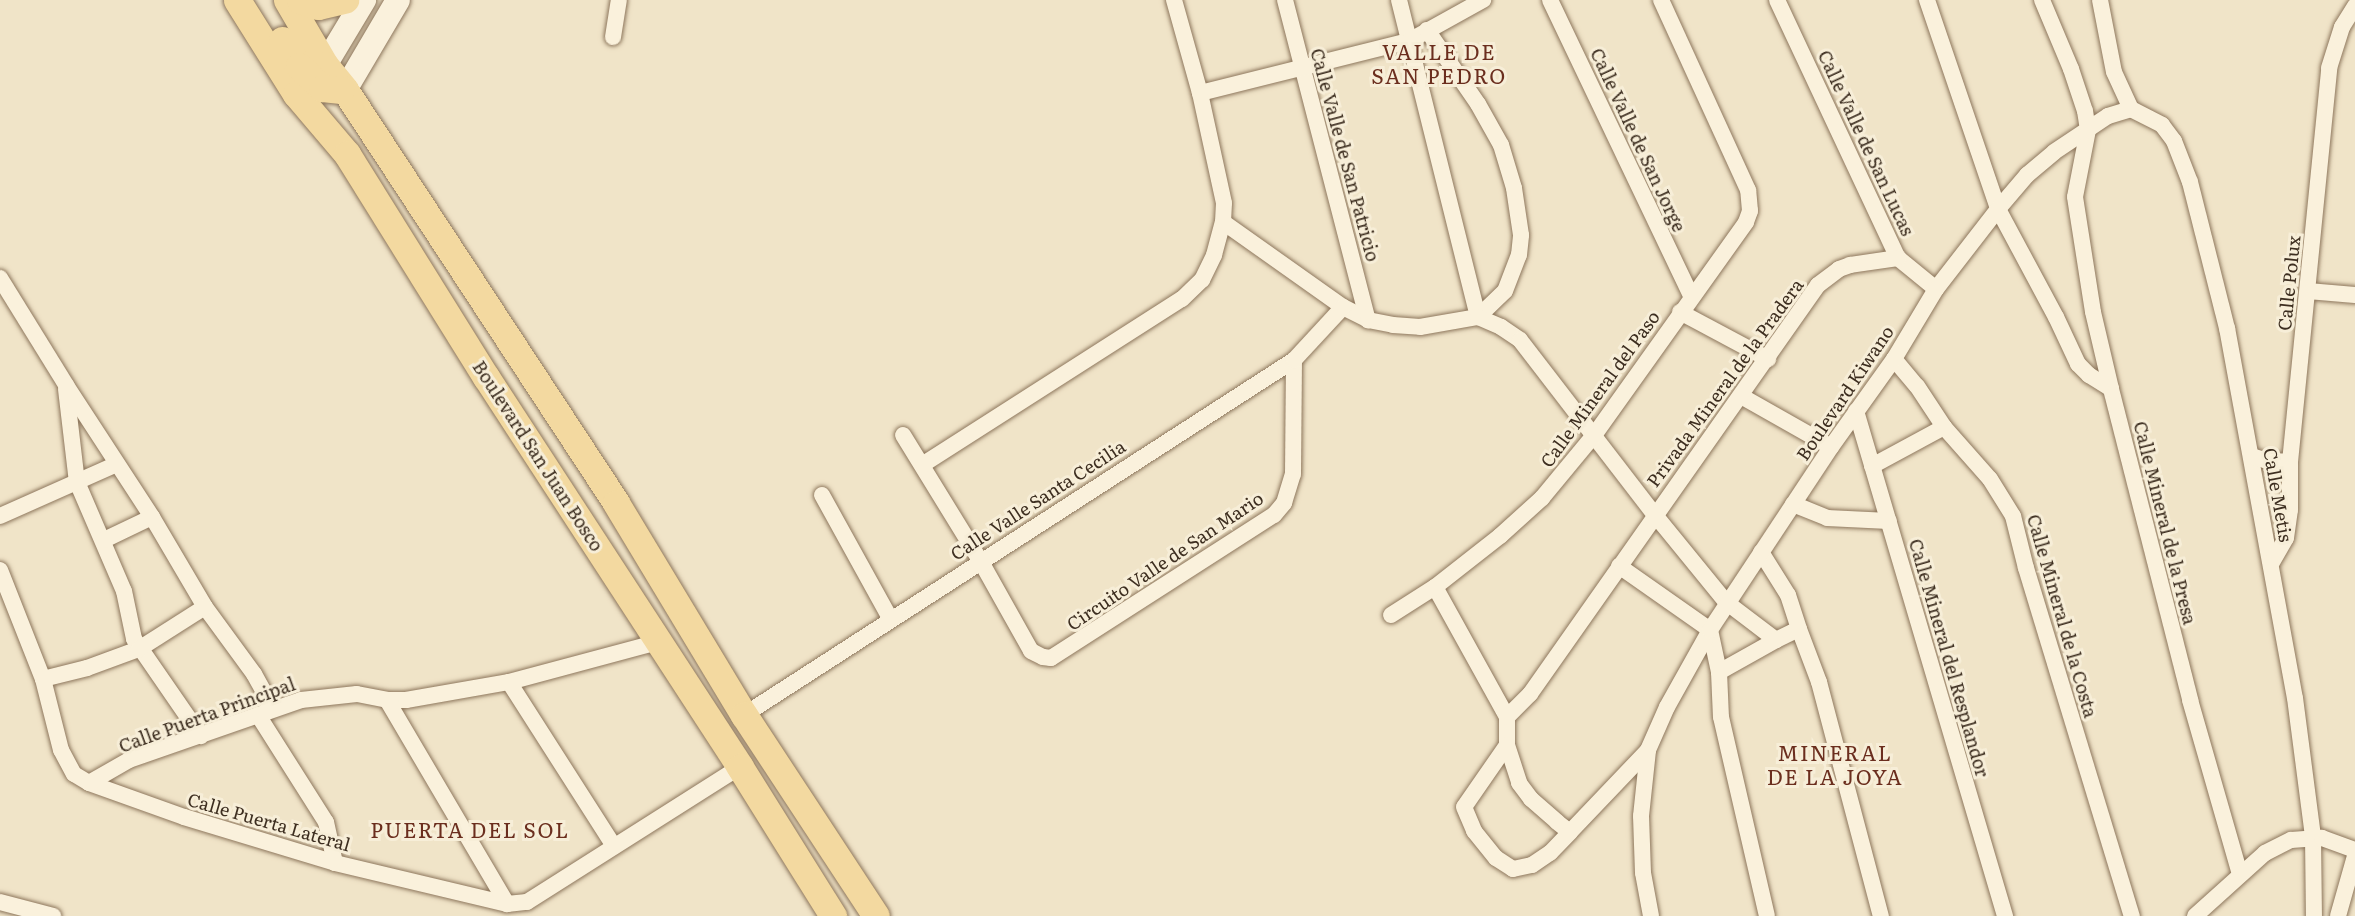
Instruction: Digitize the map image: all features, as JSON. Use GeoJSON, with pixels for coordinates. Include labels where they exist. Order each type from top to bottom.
{"type":"FeatureCollection","features":[{"type":"Feature","properties":{"kind":"main road","name":"Boulevard San Juan Bosco"},"geometry":{"type":"LineString","coordinates":[[237,0],[296,94],[347,154],[522,432],[740,767],[833,916]]}},
{"type":"Feature","properties":{"kind":"main road"},"geometry":{"type":"LineString","coordinates":[[255,0],[299,66],[331,81]]}},
{"type":"Feature","properties":{"kind":"main road"},"geometry":{"type":"LineString","coordinates":[[286,0],[331,81],[616,503],[744,715],[876,916]]}},
{"type":"Feature","properties":{"kind":"main road"},"geometry":{"type":"LineString","coordinates":[[300,0],[328,6],[345,0]]}},
{"type":"Feature","properties":{"kind":"main road"},"geometry":{"type":"LineString","coordinates":[[331,81],[325,108],[347,154]]}},
{"type":"Feature","properties":{"kind":"main road"},"geometry":{"type":"LineString","coordinates":[[522,432],[543,441],[595,519],[614,549],[619,581]]}},
{"type":"Feature","properties":{"kind":"main road"},"geometry":{"type":"LineString","coordinates":[[595,519],[616,503]]}},
{"type":"Feature","properties":{"kind":"street"},"geometry":{"type":"LineString","coordinates":[[331,81],[364,0]]}},
{"type":"Feature","properties":{"kind":"street"},"geometry":{"type":"LineString","coordinates":[[331,81],[398,0]]}},
{"type":"Feature","properties":{"kind":"street"},"geometry":{"type":"LineString","coordinates":[[613,37],[620,0]]}},
{"type":"Feature","properties":{"kind":"street"},"geometry":{"type":"LineString","coordinates":[[922,465],[1182,299],[1202,280],[1214,255],[1222,222],[1222,184],[1174,0]]}},
{"type":"Feature","properties":{"kind":"street","name":"Calle Valle de San Patricio"},"geometry":{"type":"LineString","coordinates":[[1285,0],[1368,320]]}},
{"type":"Feature","properties":{"kind":"street"},"geometry":{"type":"LineString","coordinates":[[1399,0],[1478,317]]}},
{"type":"Feature","properties":{"kind":"street"},"geometry":{"type":"LineString","coordinates":[[1200,93],[1409,41],[1482,0]]}},
{"type":"Feature","properties":{"kind":"street","name":"Calle Valle de San Jorge"},"geometry":{"type":"LineString","coordinates":[[1550,0],[1691,296]]}},
{"type":"Feature","properties":{"kind":"street","name":"Calle Mineral del Paso"},"geometry":{"type":"LineString","coordinates":[[1391,615],[1435,587],[1500,536],[1542,498],[1595,435],[1691,296],[1746,222],[1751,202],[1744,180],[1661,0]]}},
{"type":"Feature","properties":{"kind":"street","name":"Calle Valle de San Lucas"},"geometry":{"type":"LineString","coordinates":[[1777,0],[1898,258],[1936,289]]}},
{"type":"Feature","properties":{"kind":"street"},"geometry":{"type":"LineString","coordinates":[[1927,0],[1998,209],[2056,316],[2078,364],[2089,375],[2111,389]]}},
{"type":"Feature","properties":{"kind":"street"},"geometry":{"type":"LineString","coordinates":[[2042,0],[2071,69],[2085,111],[2088,130]]}},
{"type":"Feature","properties":{"kind":"street"},"geometry":{"type":"LineString","coordinates":[[2100,0],[2114,72],[2131,109]]}},
{"type":"Feature","properties":{"kind":"street","name":"Calle Polux"},"geometry":{"type":"LineString","coordinates":[[2271,564],[2286,538],[2290,510],[2290,462],[2329,68],[2342,27],[2355,6]]}},
{"type":"Feature","properties":{"kind":"street"},"geometry":{"type":"LineString","coordinates":[[1427,30],[1478,104],[1501,145],[1514,188],[1521,235],[1519,255],[1505,291],[1478,317]]}},
{"type":"Feature","properties":{"kind":"street","name":"Boulevard Kiwano"},"geometry":{"type":"LineString","coordinates":[[1648,750],[1667,707],[1726,602],[1830,447],[1894,359],[1936,289],[2027,175],[2054,152],[2108,116],[2131,109]]}},
{"type":"Feature","properties":{"kind":"street","name":"Calle Metis"},"geometry":{"type":"LineString","coordinates":[[2131,109],[2162,125],[2174,141],[2190,182],[2227,328],[2295,698],[2313,837],[2314,916]]}},
{"type":"Feature","properties":{"kind":"street","name":"Calle Mineral de la Presa"},"geometry":{"type":"LineString","coordinates":[[2088,130],[2075,196],[2093,312],[2175,642],[2240,874]]}},
{"type":"Feature","properties":{"kind":"street"},"geometry":{"type":"LineString","coordinates":[[1222,222],[1343,307],[1368,320],[1420,327],[1478,317],[1501,327],[1520,339],[1655,515],[1726,602],[1776,640]]}},
{"type":"Feature","properties":{"kind":"street","name":"Privada Mineral de la Pradera"},"geometry":{"type":"LineString","coordinates":[[1507,717],[1530,694],[1818,285],[1828,276],[1850,265],[1898,258]]}},
{"type":"Feature","properties":{"kind":"street"},"geometry":{"type":"LineString","coordinates":[[0,278],[152,517],[205,607],[266,694],[264,712],[326,822],[334,862]]}},
{"type":"Feature","properties":{"kind":"street"},"geometry":{"type":"LineString","coordinates":[[2308,291],[2355,295]]}},
{"type":"Feature","properties":{"kind":"street","name":"Calle Valle Santa Cecilia"},"geometry":{"type":"LineString","coordinates":[[744,715],[890,618],[1294,360],[1343,307]]}},
{"type":"Feature","properties":{"kind":"street"},"geometry":{"type":"LineString","coordinates":[[1680,312],[1767,359]]}},
{"type":"Feature","properties":{"kind":"street","name":"Calle Mineral de la Costa"},"geometry":{"type":"LineString","coordinates":[[1894,359],[1917,386],[1944,427],[1990,479],[2013,516],[2030,580],[2132,916]]}},
{"type":"Feature","properties":{"kind":"street","name":"Circuito Valle de San Mario"},"geometry":{"type":"LineString","coordinates":[[980,560],[1031,651],[1043,657],[1059,655],[1274,515],[1284,503],[1293,474],[1294,360]]}},
{"type":"Feature","properties":{"kind":"street"},"geometry":{"type":"LineString","coordinates":[[66,385],[77,482],[104,540],[124,591],[139,649],[201,736]]}},
{"type":"Feature","properties":{"kind":"street"},"geometry":{"type":"LineString","coordinates":[[1741,396],[1830,447]]}},
{"type":"Feature","properties":{"kind":"street","name":"Calle Mineral del Resplandor"},"geometry":{"type":"LineString","coordinates":[[1856,411],[2005,916]]}},
{"type":"Feature","properties":{"kind":"street"},"geometry":{"type":"LineString","coordinates":[[1872,466],[1944,427]]}},
{"type":"Feature","properties":{"kind":"street"},"geometry":{"type":"LineString","coordinates":[[903,435],[980,560]]}},
{"type":"Feature","properties":{"kind":"street"},"geometry":{"type":"LineString","coordinates":[[2251,456],[2267,461],[2290,462]]}},
{"type":"Feature","properties":{"kind":"street"},"geometry":{"type":"LineString","coordinates":[[0,516],[117,464]]}},
{"type":"Feature","properties":{"kind":"street"},"geometry":{"type":"LineString","coordinates":[[822,495],[890,618]]}},
{"type":"Feature","properties":{"kind":"street"},"geometry":{"type":"LineString","coordinates":[[1792,504],[1827,518],[1889,521]]}},
{"type":"Feature","properties":{"kind":"street"},"geometry":{"type":"LineString","coordinates":[[104,540],[152,517]]}},
{"type":"Feature","properties":{"kind":"street"},"geometry":{"type":"LineString","coordinates":[[1761,552],[1788,595],[1819,682],[1881,916]]}},
{"type":"Feature","properties":{"kind":"street"},"geometry":{"type":"LineString","coordinates":[[1619,566],[1710,630],[1719,672],[1720,717],[1767,916]]}},
{"type":"Feature","properties":{"kind":"street"},"geometry":{"type":"LineString","coordinates":[[0,570],[43,679],[87,668],[139,649],[205,607]]}},
{"type":"Feature","properties":{"kind":"street"},"geometry":{"type":"LineString","coordinates":[[1435,587],[1507,717],[1507,745],[1512,766],[1531,799],[1570,832]]}},
{"type":"Feature","properties":{"kind":"street"},"geometry":{"type":"LineString","coordinates":[[1719,672],[1799,629]]}},
{"type":"Feature","properties":{"kind":"street","name":"Calle Puerta Principal"},"geometry":{"type":"LineString","coordinates":[[89,783],[129,760],[301,700],[357,693],[387,700],[406,700],[509,682],[658,642]]}},
{"type":"Feature","properties":{"kind":"street","name":"Calle Puerta Lateral"},"geometry":{"type":"LineString","coordinates":[[43,679],[54,732],[67,764],[74,774],[89,783],[205,824],[334,862],[507,904],[518,904],[537,898],[614,846],[740,767]]}},
{"type":"Feature","properties":{"kind":"street"},"geometry":{"type":"LineString","coordinates":[[509,682],[614,846]]}},
{"type":"Feature","properties":{"kind":"street"},"geometry":{"type":"LineString","coordinates":[[387,700],[507,904]]}},
{"type":"Feature","properties":{"kind":"street"},"geometry":{"type":"LineString","coordinates":[[1507,745],[1464,807],[1474,831],[1496,858],[1513,869],[1532,865],[1550,853],[1648,750]]}},
{"type":"Feature","properties":{"kind":"street"},"geometry":{"type":"LineString","coordinates":[[1648,750],[1641,816],[1644,873],[1652,916]]}},
{"type":"Feature","properties":{"kind":"street"},"geometry":{"type":"LineString","coordinates":[[2195,916],[2265,853],[2280,845],[2313,837],[2355,850]]}},
{"type":"Feature","properties":{"kind":"street"},"geometry":{"type":"LineString","coordinates":[[2338,916],[2355,856]]}},
{"type":"Feature","properties":{"kind":"street"},"geometry":{"type":"LineString","coordinates":[[0,902],[53,916]]}},
{"type":"Feature","properties":{"kind":"district","name":"VALLE DE SAN PEDRO"},"geometry":{"type":"Point","coordinates":[1439,63]}},
{"type":"Feature","properties":{"kind":"district","name":"MINERAL DE LA JOYA"},"geometry":{"type":"Point","coordinates":[1835,764]}},
{"type":"Feature","properties":{"kind":"district","name":"PUERTA DEL SOL"},"geometry":{"type":"Point","coordinates":[470,829]}}]}
